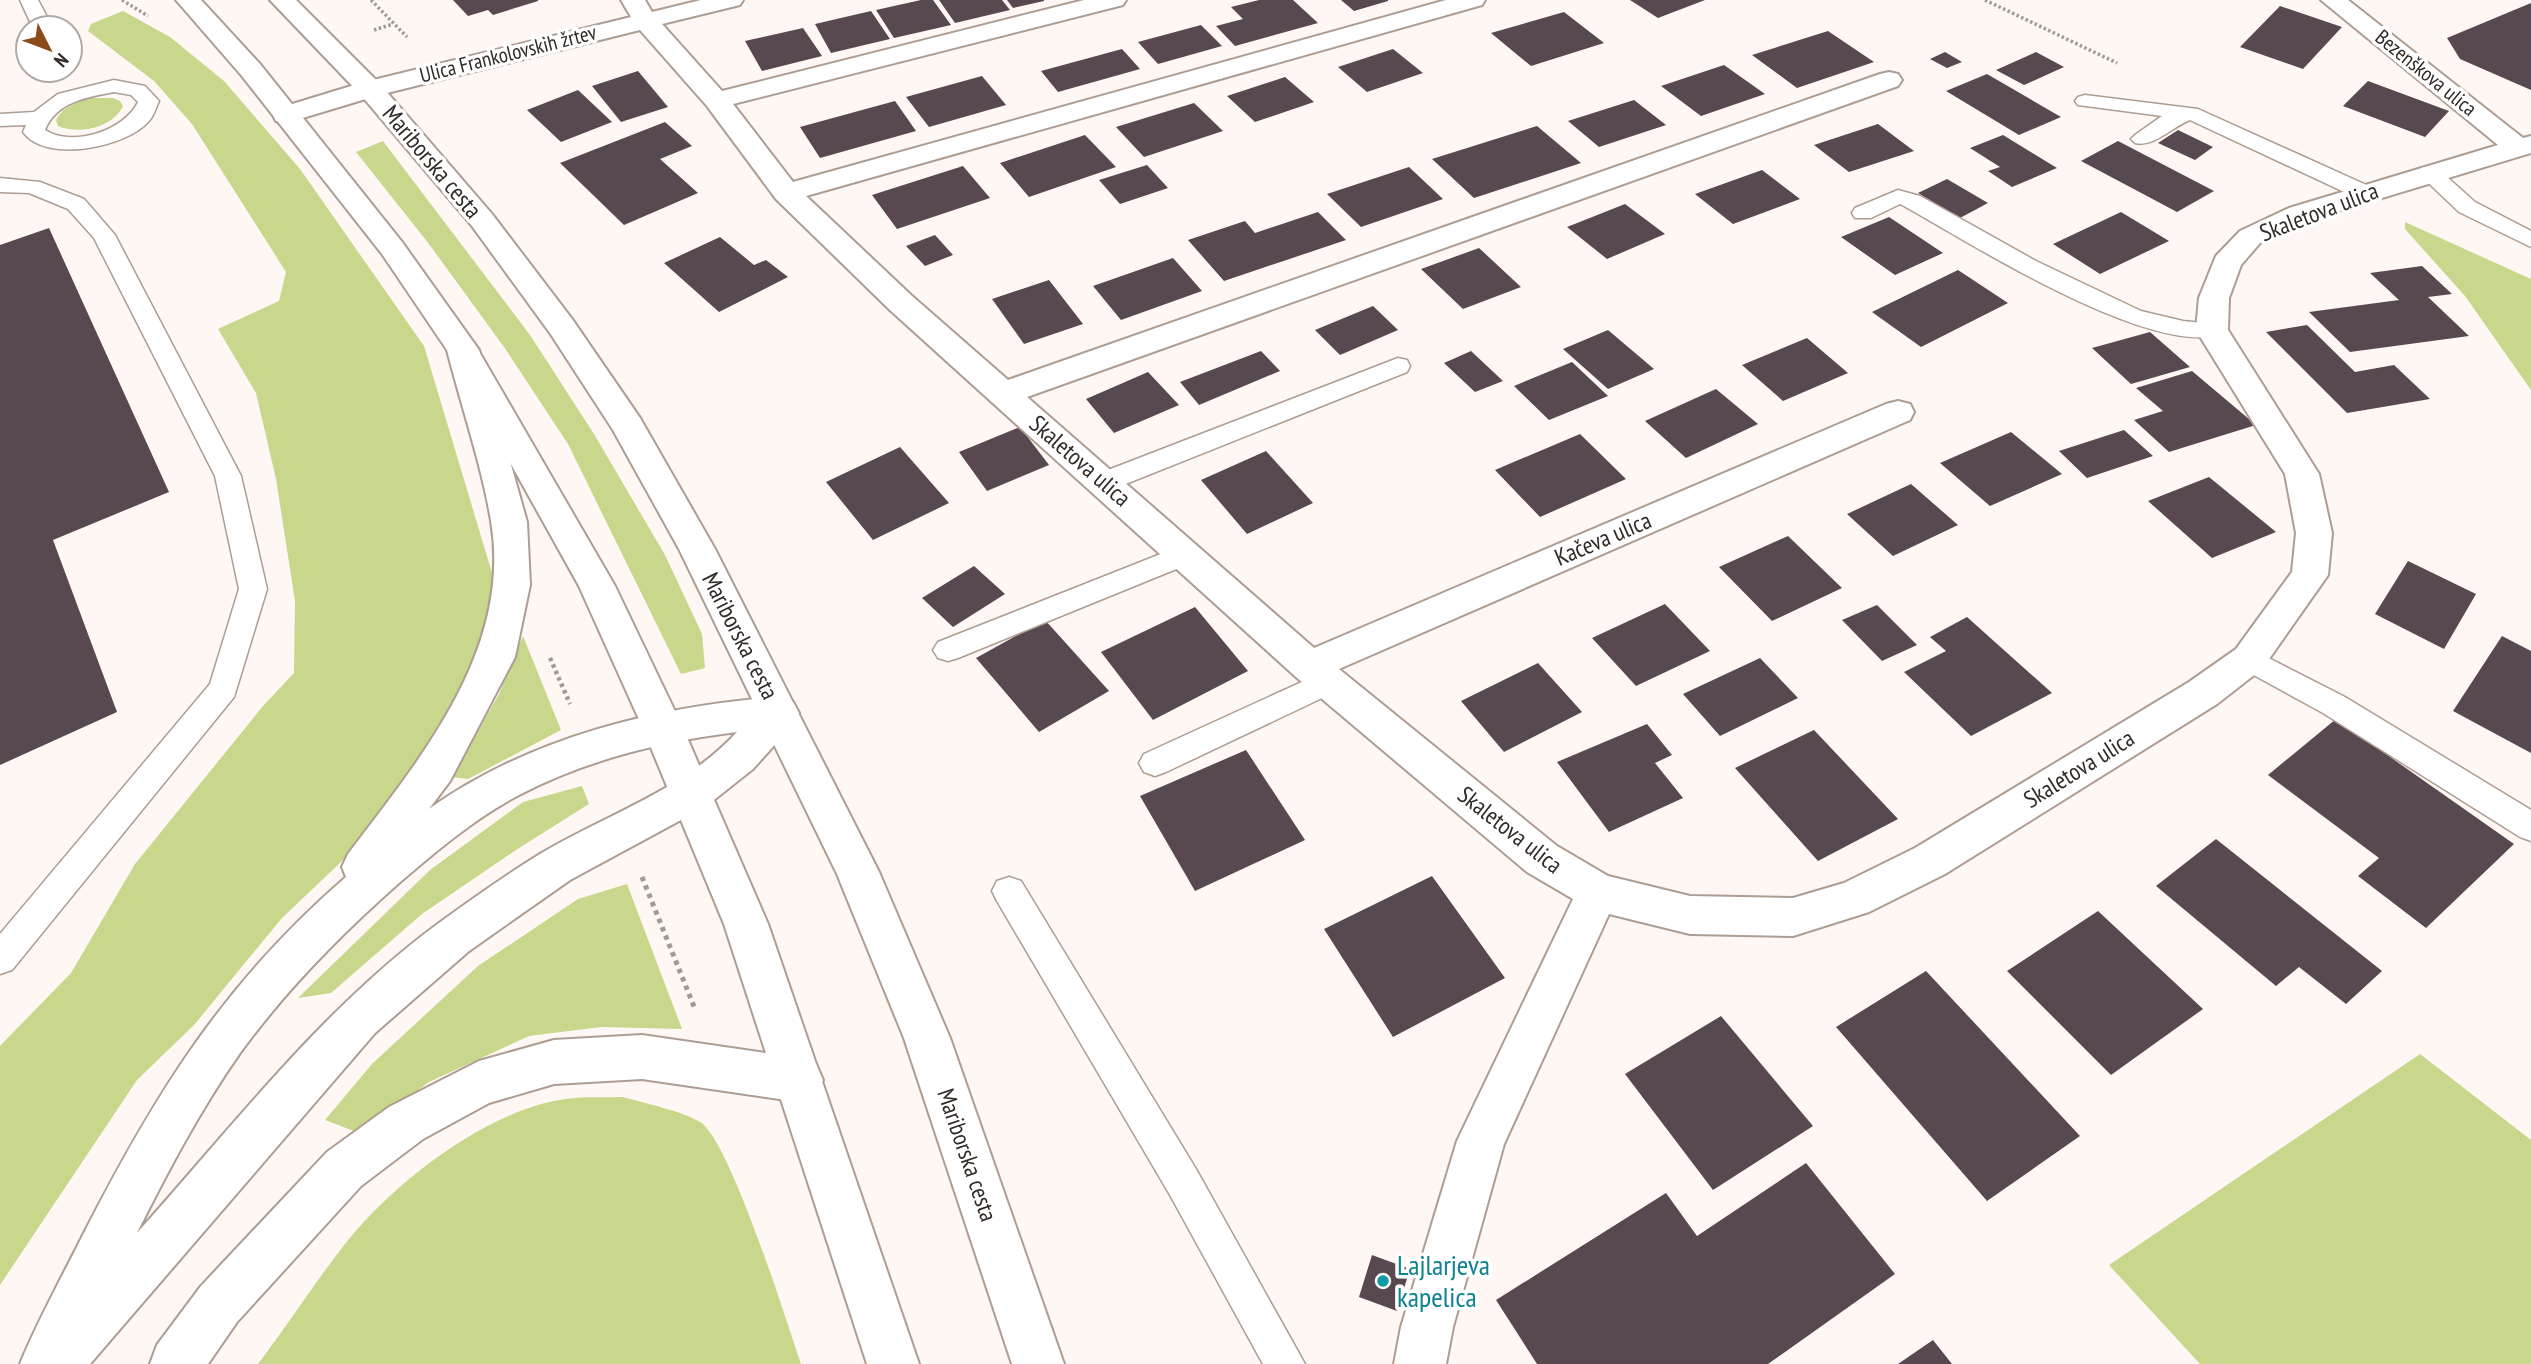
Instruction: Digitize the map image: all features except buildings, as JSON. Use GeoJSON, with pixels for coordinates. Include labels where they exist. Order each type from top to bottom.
{"type":"FeatureCollection","features":[{"type":"Feature","properties":{"kind":"main road"},"geometry":{"type":"LineString","coordinates":[[188,0],[251,70],[392,247],[463,350],[597,586],[662,726],[746,924],[800,1080],[892,1364]]}},
{"type":"Feature","properties":{"kind":"main road","name":"Mariborska cesta"},"geometry":{"type":"LineString","coordinates":[[282,0],[370,89],[482,220],[561,326],[628,426],[697,550],[858,872],[927,1038],[1038,1364]]}},
{"type":"Feature","properties":{"kind":"main road","name":"Ulica Frankolovskih žrtev"},"geometry":{"type":"LineString","coordinates":[[286,115],[639,10],[731,0]]}},
{"type":"Feature","properties":{"kind":"main road"},"geometry":{"type":"LineString","coordinates":[[716,100],[1114,0]]}},
{"type":"Feature","properties":{"kind":"main road"},"geometry":{"type":"LineString","coordinates":[[786,193],[1473,0]]}},
{"type":"Feature","properties":{"kind":"main road","name":"Bezenškova ulica"},"geometry":{"type":"LineString","coordinates":[[2333,0],[2525,145]]}},
{"type":"Feature","properties":{"kind":"main road","name":"Skaletova ulica"},"geometry":{"type":"LineString","coordinates":[[639,10],[716,100],[786,193],[901,303],[1318,674],[1542,859],[1598,892],[1690,915],[1793,917],[1854,899],[1941,853],[2203,693],[2249,659],[2310,575],[2314,533],[2302,474],[2212,330],[2214,298],[2227,262],[2250,237],[2299,215],[2525,145]]}},
{"type":"Feature","properties":{"kind":"main road"},"geometry":{"type":"LineString","coordinates":[[1004,393],[1889,80]]}},
{"type":"Feature","properties":{"kind":"main road"},"geometry":{"type":"LineString","coordinates":[[46,1364],[183,1099],[258,993],[322,923],[436,769],[496,657],[512,585],[509,522],[463,350]]}},
{"type":"Feature","properties":{"kind":"main road","name":"Kačeva ulica"},"geometry":{"type":"LineString","coordinates":[[1318,674],[1898,412]]}},
{"type":"Feature","properties":{"kind":"main road"},"geometry":{"type":"LineString","coordinates":[[322,923],[428,831],[500,785],[589,747],[662,726],[719,716],[779,713]]}},
{"type":"Feature","properties":{"kind":"main road"},"geometry":{"type":"LineString","coordinates":[[55,1364],[359,1018],[454,937],[555,867],[691,795],[739,757],[779,713]]}},
{"type":"Feature","properties":{"kind":"main road"},"geometry":{"type":"LineString","coordinates":[[1420,1364],[1427,1327],[1481,1141],[1598,892]]}},
{"type":"Feature","properties":{"kind":"main road"},"geometry":{"type":"LineString","coordinates":[[176,1364],[219,1304],[344,1169],[406,1123],[479,1083],[554,1062],[642,1057],[800,1080]]}},
{"type":"Feature","properties":{"kind":"lane"},"geometry":{"type":"LineString","coordinates":[[77,84],[82,92]]}},
{"type":"Feature","properties":{"kind":"lane"},"geometry":{"type":"LineString","coordinates":[[114,86],[138,90],[149,101],[141,118],[117,133],[81,143],[48,142],[34,132],[38,118],[54,104],[82,92],[114,86]]}},
{"type":"Feature","properties":{"kind":"lane"},"geometry":{"type":"LineString","coordinates":[[2085,101],[2191,113],[2365,193]]}},
{"type":"Feature","properties":{"kind":"lane"},"geometry":{"type":"LineString","coordinates":[[2142,139],[2168,121],[2191,113]]}},
{"type":"Feature","properties":{"kind":"lane"},"geometry":{"type":"LineString","coordinates":[[0,120],[38,118]]}},
{"type":"Feature","properties":{"kind":"lane"},"geometry":{"type":"LineString","coordinates":[[2429,173],[2467,207],[2531,240]]}},
{"type":"Feature","properties":{"kind":"lane"},"geometry":{"type":"LineString","coordinates":[[0,185],[32,187],[76,204],[104,235],[228,476],[253,589],[223,689],[0,959]]}},
{"type":"Feature","properties":{"kind":"lane"},"geometry":{"type":"LineString","coordinates":[[1864,213],[1898,197],[1912,201],[2028,266],[2133,317],[2183,329],[2212,330]]}},
{"type":"Feature","properties":{"kind":"lane"},"geometry":{"type":"LineString","coordinates":[[1104,482],[1398,366]]}},
{"type":"Feature","properties":{"kind":"lane"},"geometry":{"type":"LineString","coordinates":[[948,650],[1186,554]]}},
{"type":"Feature","properties":{"kind":"lane"},"geometry":{"type":"LineString","coordinates":[[2249,659],[2334,705],[2531,827]]}},
{"type":"Feature","properties":{"kind":"lane"},"geometry":{"type":"LineString","coordinates":[[1155,763],[1318,674]]}},
{"type":"Feature","properties":{"kind":"lane"},"geometry":{"type":"LineString","coordinates":[[1009,891],[1183,1182],[1286,1364]]}},
{"type":"Feature","properties":{"kind":"path"},"geometry":{"type":"LineString","coordinates":[[371,0],[410,40]]}},
{"type":"Feature","properties":{"kind":"path"},"geometry":{"type":"LineString","coordinates":[[545,647],[571,705]]}},
{"type":"Feature","properties":{"kind":"path"},"geometry":{"type":"LineString","coordinates":[[640,873],[699,1019]]}},
{"type":"Feature","properties":{"kind":"green space"},"geometry":{"type":"Polygon","coordinates":[[[123,11],[170,37],[224,81],[300,169],[424,346],[498,593],[480,656],[430,741],[362,842],[282,918],[194,1025],[137,1080],[0,1285],[0,1046],[71,973],[135,864],[263,706],[294,673],[295,601],[276,479],[256,393],[218,329],[279,301],[286,272],[192,124],[154,81],[88,31],[91,24],[123,11]]]}},
{"type":"Feature","properties":{"kind":"green space"},"geometry":{"type":"Polygon","coordinates":[[[90,98],[113,98],[123,106],[111,120],[94,128],[75,130],[58,126],[56,120],[66,108],[90,98]]]}},
{"type":"Feature","properties":{"kind":"green space"},"geometry":{"type":"Polygon","coordinates":[[[383,141],[530,335],[594,434],[665,555],[702,634],[705,668],[681,674],[568,444],[504,347],[429,244],[356,152],[383,141]]]}},
{"type":"Feature","properties":{"kind":"green space"},"geometry":{"type":"Polygon","coordinates":[[[2405,222],[2531,279],[2531,390],[2465,296],[2405,229],[2405,222]]]}},
{"type":"Feature","properties":{"kind":"green space"},"geometry":{"type":"Polygon","coordinates":[[[523,636],[561,730],[468,779],[452,777],[499,694],[523,636]]]}},
{"type":"Feature","properties":{"kind":"green space"},"geometry":{"type":"Polygon","coordinates":[[[582,786],[589,804],[422,914],[331,993],[298,998],[430,870],[523,802],[582,786]]]}},
{"type":"Feature","properties":{"kind":"green space"},"geometry":{"type":"Polygon","coordinates":[[[627,884],[682,1029],[601,1027],[529,1036],[429,1082],[359,1133],[325,1120],[372,1064],[478,966],[578,899],[627,884]]]}},
{"type":"Feature","properties":{"kind":"green space"},"geometry":{"type":"Polygon","coordinates":[[[2420,1054],[2531,1140],[2531,1364],[2200,1364],[2109,1265],[2420,1054]]]}},
{"type":"Feature","properties":{"kind":"green space"},"geometry":{"type":"Polygon","coordinates":[[[623,1097],[692,1118],[700,1122],[712,1136],[726,1162],[756,1234],[801,1364],[258,1364],[368,1217],[444,1153],[472,1134],[531,1107],[567,1099],[623,1097]]]}},
{"type":"Feature","properties":{"kind":"place","name":"Lajlarjeva kapelica"},"geometry":{"type":"Point","coordinates":[1383,1281]}}]}
